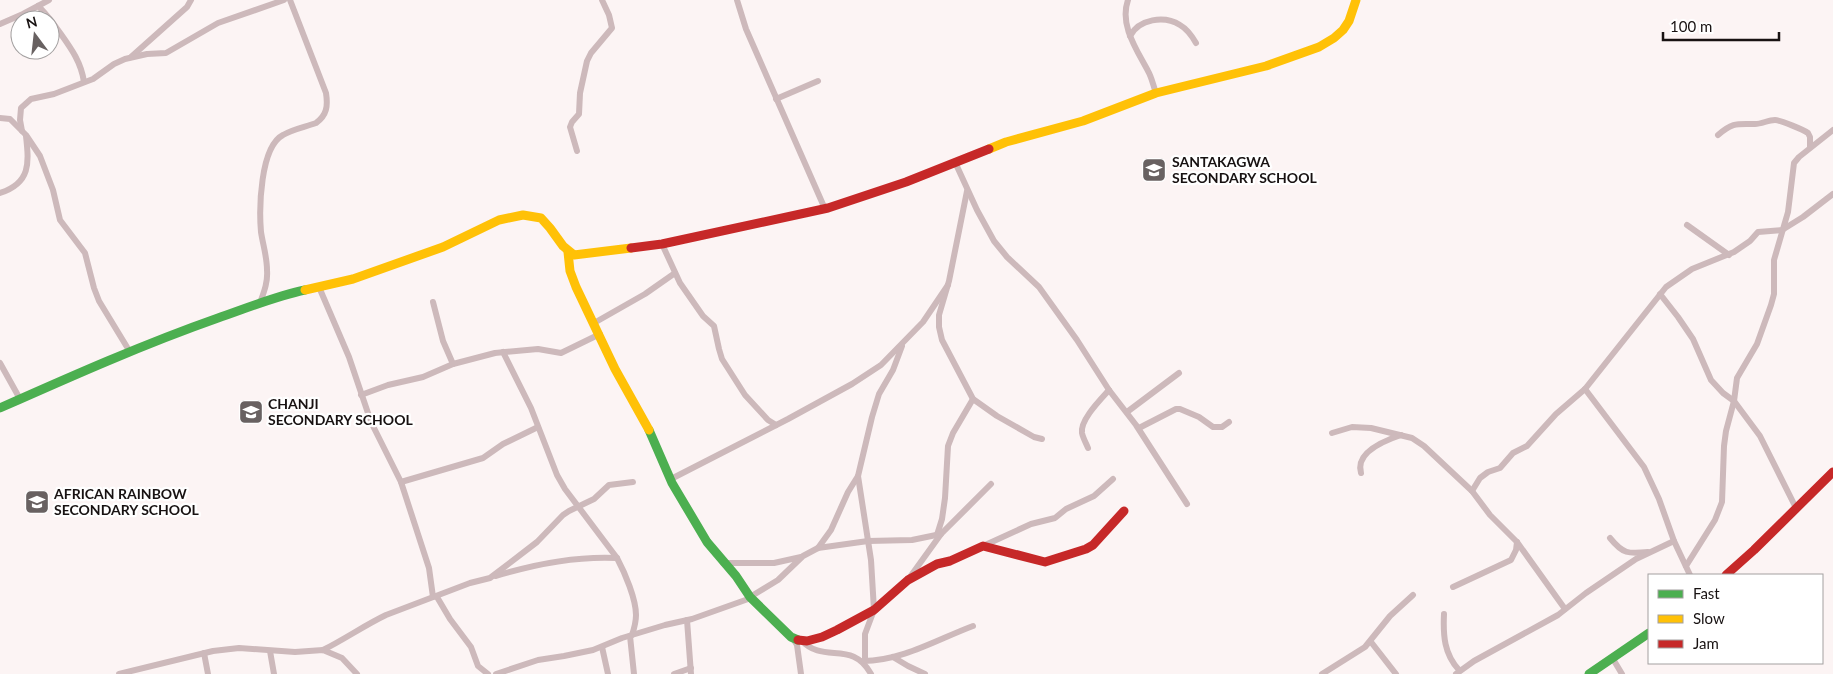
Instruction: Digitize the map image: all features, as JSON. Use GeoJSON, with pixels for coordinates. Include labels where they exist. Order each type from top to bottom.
{"type":"FeatureCollection","features":[{"type":"Feature","properties":{"kind":"street"},"geometry":{"type":"LineString","coordinates":[[0,24],[49,0]]}},
{"type":"Feature","properties":{"kind":"street"},"geometry":{"type":"LineString","coordinates":[[130,58],[187,7],[191,0]]}},
{"type":"Feature","properties":{"kind":"street"},"geometry":{"type":"LineString","coordinates":[[0,193],[9,190],[23,178],[27,169],[28,156],[19,114],[25,103],[31,99],[54,94],[93,79],[114,64],[130,58],[166,53],[218,23],[284,0]]}},
{"type":"Feature","properties":{"kind":"street"},"geometry":{"type":"LineString","coordinates":[[260,303],[266,288],[268,270],[261,232],[261,189],[271,150],[283,135],[320,120],[326,113],[327,108],[326,93],[290,0]]}},
{"type":"Feature","properties":{"kind":"street"},"geometry":{"type":"LineString","coordinates":[[576,151],[570,127],[579,114],[580,93],[587,61],[591,53],[612,28],[609,15],[602,0]]}},
{"type":"Feature","properties":{"kind":"street"},"geometry":{"type":"LineString","coordinates":[[737,0],[746,29],[825,209]]}},
{"type":"Feature","properties":{"kind":"street"},"geometry":{"type":"LineString","coordinates":[[1128,0],[1126,13],[1130,36],[1151,78],[1156,93]]}},
{"type":"Feature","properties":{"kind":"street"},"geometry":{"type":"LineString","coordinates":[[0,408],[130,352],[260,303],[292,293],[360,277],[444,246],[486,225],[520,216],[534,216],[542,219],[568,252],[574,255],[584,255],[662,244],[825,209],[906,182],[1006,142],[1083,121],[1156,93],[1266,66],[1319,47],[1343,30],[1349,21],[1356,0]]}},
{"type":"Feature","properties":{"kind":"street"},"geometry":{"type":"LineString","coordinates":[[38,6],[50,17],[77,56],[84,82]]}},
{"type":"Feature","properties":{"kind":"street"},"geometry":{"type":"LineString","coordinates":[[1130,36],[1134,28],[1141,24],[1148,21],[1166,20],[1173,21],[1187,30],[1196,43]]}},
{"type":"Feature","properties":{"kind":"street"},"geometry":{"type":"LineString","coordinates":[[776,99],[818,81]]}},
{"type":"Feature","properties":{"kind":"street"},"geometry":{"type":"LineString","coordinates":[[0,118],[10,119],[24,133],[40,156],[48,176],[60,220],[72,238],[83,248],[94,288],[130,352]]}},
{"type":"Feature","properties":{"kind":"street"},"geometry":{"type":"LineString","coordinates":[[1718,135],[1725,129],[1738,123],[1757,124],[1774,120],[1808,133],[1810,147]]}},
{"type":"Feature","properties":{"kind":"street"},"geometry":{"type":"LineString","coordinates":[[1686,566],[1715,520],[1722,502],[1724,446],[1737,378],[1757,344],[1774,294],[1774,260],[1791,198],[1794,163],[1810,147],[1833,130]]}},
{"type":"Feature","properties":{"kind":"street"},"geometry":{"type":"LineString","coordinates":[[955,162],[967,190],[994,241],[1007,257],[1039,287],[1077,340],[1109,390],[1139,428],[1187,504]]}},
{"type":"Feature","properties":{"kind":"street"},"geometry":{"type":"LineString","coordinates":[[967,190],[948,286],[939,315],[942,340],[973,400],[1034,437],[1042,439]]}},
{"type":"Feature","properties":{"kind":"street"},"geometry":{"type":"LineString","coordinates":[[1472,492],[1480,478],[1488,472],[1500,468],[1513,453],[1527,446],[1556,414],[1585,389],[1660,294],[1674,280],[1692,269],[1729,255],[1750,241],[1758,232],[1782,230],[1803,218],[1833,194]]}},
{"type":"Feature","properties":{"kind":"street"},"geometry":{"type":"LineString","coordinates":[[1687,225],[1729,255]]}},
{"type":"Feature","properties":{"kind":"street"},"geometry":{"type":"LineString","coordinates":[[662,244],[675,274],[703,316],[714,326],[718,349],[722,359],[745,395],[768,420],[776,425]]}},
{"type":"Feature","properties":{"kind":"street"},"geometry":{"type":"LineString","coordinates":[[568,252],[573,279],[616,369],[647,424],[670,479],[682,502],[708,542],[723,563],[736,576],[750,598],[797,645],[801,674]]}},
{"type":"Feature","properties":{"kind":"street"},"geometry":{"type":"LineString","coordinates":[[594,323],[675,274]]}},
{"type":"Feature","properties":{"kind":"street"},"geometry":{"type":"LineString","coordinates":[[670,479],[776,425],[881,366],[924,322],[948,286]]}},
{"type":"Feature","properties":{"kind":"street"},"geometry":{"type":"LineString","coordinates":[[318,287],[349,357],[371,422],[401,482],[428,568],[435,597],[471,647],[478,666],[488,674]]}},
{"type":"Feature","properties":{"kind":"street"},"geometry":{"type":"LineString","coordinates":[[1660,294],[1693,339],[1711,380],[1723,393],[1734,401],[1760,436],[1796,508]]}},
{"type":"Feature","properties":{"kind":"street"},"geometry":{"type":"LineString","coordinates":[[433,302],[443,341],[453,364]]}},
{"type":"Feature","properties":{"kind":"street"},"geometry":{"type":"LineString","coordinates":[[361,395],[388,385],[418,379],[453,364],[503,352],[538,350],[561,353],[600,334]]}},
{"type":"Feature","properties":{"kind":"street"},"geometry":{"type":"LineString","coordinates":[[818,548],[831,530],[848,492],[858,476],[879,394],[893,370],[902,345]]}},
{"type":"Feature","properties":{"kind":"street"},"geometry":{"type":"LineString","coordinates":[[503,352],[531,408],[557,475],[617,558],[623,570],[635,609],[635,624],[631,635],[634,674]]}},
{"type":"Feature","properties":{"kind":"street"},"geometry":{"type":"LineString","coordinates":[[0,363],[20,399]]}},
{"type":"Feature","properties":{"kind":"street"},"geometry":{"type":"LineString","coordinates":[[1127,412],[1179,373]]}},
{"type":"Feature","properties":{"kind":"street"},"geometry":{"type":"LineString","coordinates":[[1585,389],[1644,466],[1659,499],[1674,541],[1690,574]]}},
{"type":"Feature","properties":{"kind":"street"},"geometry":{"type":"LineString","coordinates":[[1088,448],[1083,436],[1083,425],[1091,410],[1109,390]]}},
{"type":"Feature","properties":{"kind":"street"},"geometry":{"type":"LineString","coordinates":[[939,534],[945,498],[948,446],[953,433],[973,400]]}},
{"type":"Feature","properties":{"kind":"street"},"geometry":{"type":"LineString","coordinates":[[1139,428],[1176,409],[1199,417],[1213,427],[1222,427],[1229,422]]}},
{"type":"Feature","properties":{"kind":"street"},"geometry":{"type":"LineString","coordinates":[[401,482],[483,458],[504,444],[538,427]]}},
{"type":"Feature","properties":{"kind":"street"},"geometry":{"type":"LineString","coordinates":[[1332,433],[1352,427],[1383,430],[1412,438],[1424,446],[1472,492],[1490,515],[1517,542],[1565,609]]}},
{"type":"Feature","properties":{"kind":"street"},"geometry":{"type":"LineString","coordinates":[[1361,474],[1360,469],[1363,460],[1376,446],[1382,441],[1402,435]]}},
{"type":"Feature","properties":{"kind":"street"},"geometry":{"type":"LineString","coordinates":[[1727,574],[1750,555],[1833,473]]}},
{"type":"Feature","properties":{"kind":"street"},"geometry":{"type":"LineString","coordinates":[[858,476],[868,541],[874,610],[865,634],[864,661],[871,674]]}},
{"type":"Feature","properties":{"kind":"street"},"geometry":{"type":"LineString","coordinates":[[791,637],[807,641],[822,637],[874,610],[908,580],[937,564],[950,561],[1031,524],[1054,518],[1066,509],[1094,496],[1112,479]]}},
{"type":"Feature","properties":{"kind":"street"},"geometry":{"type":"LineString","coordinates":[[490,578],[537,542],[563,515],[594,499],[610,484],[633,482]]}},
{"type":"Feature","properties":{"kind":"street"},"geometry":{"type":"LineString","coordinates":[[908,580],[939,534],[991,484]]}},
{"type":"Feature","properties":{"kind":"street"},"geometry":{"type":"LineString","coordinates":[[982,546],[1045,562],[1055,560],[1093,545],[1124,511]]}},
{"type":"Feature","properties":{"kind":"street"},"geometry":{"type":"LineString","coordinates":[[723,563],[774,563],[803,556],[818,548],[868,541],[912,540],[939,534]]}},
{"type":"Feature","properties":{"kind":"street"},"geometry":{"type":"LineString","coordinates":[[1610,538],[1621,551],[1650,552]]}},
{"type":"Feature","properties":{"kind":"street"},"geometry":{"type":"LineString","coordinates":[[1444,614],[1445,643],[1449,657],[1457,672],[1565,609],[1620,570],[1650,552],[1674,541]]}},
{"type":"Feature","properties":{"kind":"street"},"geometry":{"type":"LineString","coordinates":[[1453,587],[1511,560],[1516,550],[1517,542]]}},
{"type":"Feature","properties":{"kind":"street"},"geometry":{"type":"LineString","coordinates":[[496,674],[538,660],[602,647],[631,635],[687,620],[750,598],[778,580],[803,556]]}},
{"type":"Feature","properties":{"kind":"street"},"geometry":{"type":"LineString","coordinates":[[323,650],[352,636],[374,620],[470,582],[490,578],[530,565],[578,559],[617,558]]}},
{"type":"Feature","properties":{"kind":"street"},"geometry":{"type":"LineString","coordinates":[[1322,674],[1365,647],[1390,616],[1414,595]]}},
{"type":"Feature","properties":{"kind":"street"},"geometry":{"type":"LineString","coordinates":[[674,674],[691,671],[687,620]]}},
{"type":"Feature","properties":{"kind":"street"},"geometry":{"type":"LineString","coordinates":[[801,640],[813,650],[843,653],[864,661],[875,661],[925,646],[973,626]]}},
{"type":"Feature","properties":{"kind":"street"},"geometry":{"type":"LineString","coordinates":[[1589,674],[1648,634]]}},
{"type":"Feature","properties":{"kind":"street"},"geometry":{"type":"LineString","coordinates":[[1370,642],[1396,674]]}},
{"type":"Feature","properties":{"kind":"street"},"geometry":{"type":"LineString","coordinates":[[602,647],[608,674]]}},
{"type":"Feature","properties":{"kind":"street"},"geometry":{"type":"LineString","coordinates":[[123,674],[230,648],[270,651],[323,650],[342,658],[357,674]]}},
{"type":"Feature","properties":{"kind":"street"},"geometry":{"type":"LineString","coordinates":[[270,651],[274,674]]}},
{"type":"Feature","properties":{"kind":"street"},"geometry":{"type":"LineString","coordinates":[[204,653],[208,674]]}},
{"type":"Feature","properties":{"kind":"street"},"geometry":{"type":"LineString","coordinates":[[893,657],[925,674]]}},
{"type":"Feature","properties":{"kind":"street"},"geometry":{"type":"LineString","coordinates":[[1613,659],[1622,674]]}},
{"type":"Feature","properties":{"kind":"traffic: fast"},"geometry":{"type":"LineString","coordinates":[[0,408],[81,372],[190,328],[262,302],[305,290]]}},
{"type":"Feature","properties":{"kind":"traffic: fast"},"geometry":{"type":"LineString","coordinates":[[649,430],[672,483],[707,542],[736,576],[750,597],[791,637],[798,640]]}},
{"type":"Feature","properties":{"kind":"traffic: fast"},"geometry":{"type":"LineString","coordinates":[[1589,674],[1648,634]]}},
{"type":"Feature","properties":{"kind":"traffic: slow"},"geometry":{"type":"LineString","coordinates":[[989,149],[1006,142],[1083,121],[1156,93],[1266,66],[1319,47],[1343,30],[1349,21],[1356,0]]}},
{"type":"Feature","properties":{"kind":"traffic: slow"},"geometry":{"type":"LineString","coordinates":[[305,290],[353,279],[443,247],[499,220],[523,215],[541,218],[563,246],[574,255],[631,248]]}},
{"type":"Feature","properties":{"kind":"traffic: slow"},"geometry":{"type":"LineString","coordinates":[[568,252],[570,271],[576,287],[615,369],[649,430]]}},
{"type":"Feature","properties":{"kind":"traffic: jam"},"geometry":{"type":"LineString","coordinates":[[631,248],[662,244],[828,208],[906,182],[989,149]]}},
{"type":"Feature","properties":{"kind":"traffic: jam"},"geometry":{"type":"LineString","coordinates":[[1727,574],[1833,472]]}},
{"type":"Feature","properties":{"kind":"traffic: jam"},"geometry":{"type":"LineString","coordinates":[[798,640],[807,641],[837,630],[874,610],[908,580],[937,564],[950,561],[983,546],[1045,562],[1086,549],[1093,545],[1124,511]]}},
{"type":"Feature","properties":{"kind":"place","name":"SANTAKAGWA SECONDARY SCHOOL"},"geometry":{"type":"Point","coordinates":[1154,170]}},
{"type":"Feature","properties":{"kind":"place","name":"CHANJI SECONDARY SCHOOL"},"geometry":{"type":"Point","coordinates":[251,412]}},
{"type":"Feature","properties":{"kind":"place","name":"AFRICAN RAINBOW SECONDARY SCHOOL"},"geometry":{"type":"Point","coordinates":[37,502]}}]}
